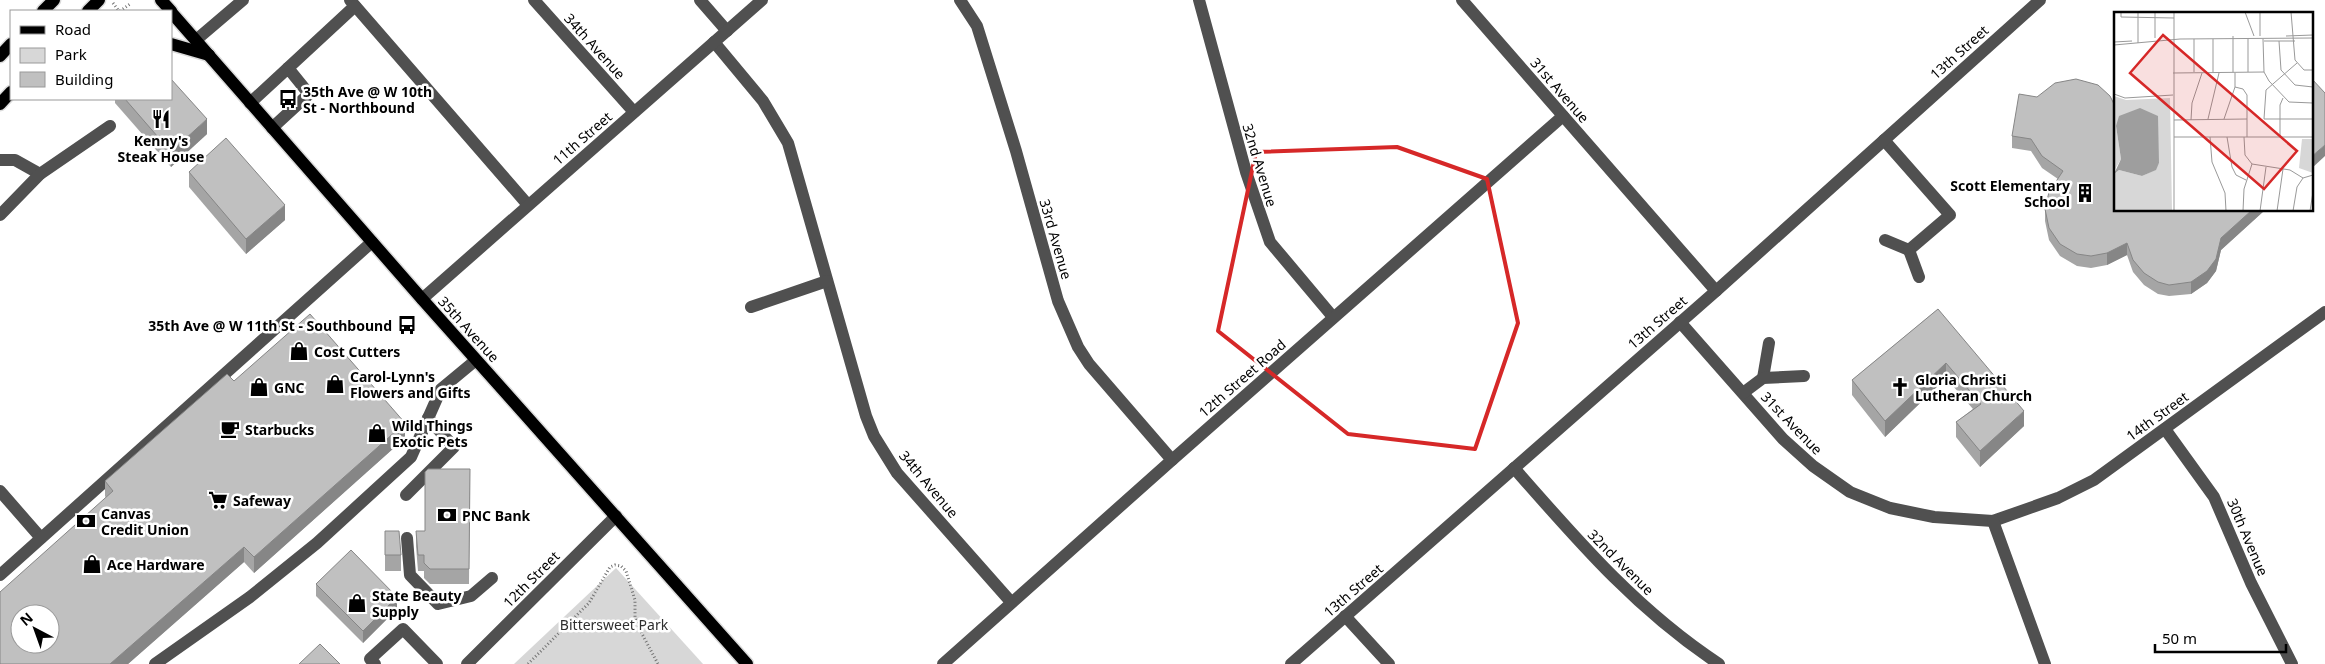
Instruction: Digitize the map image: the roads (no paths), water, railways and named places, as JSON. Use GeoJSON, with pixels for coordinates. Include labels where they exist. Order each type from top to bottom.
{"type":"FeatureCollection","features":[{"type":"Feature","properties":{"kind":"main road"},"geometry":{"type":"LineString","coordinates":[[44,10],[54,0]]}},
{"type":"Feature","properties":{"kind":"main road"},"geometry":{"type":"LineString","coordinates":[[89,10],[100,0]]}},
{"type":"Feature","properties":{"kind":"main road","name":"35th Avenue"},"geometry":{"type":"LineString","coordinates":[[161,0],[169,10]]}},
{"type":"Feature","properties":{"kind":"main road","name":"35th Avenue"},"geometry":{"type":"LineString","coordinates":[[172,13],[422,299],[747,664]]}},
{"type":"Feature","properties":{"kind":"main road"},"geometry":{"type":"LineString","coordinates":[[172,44],[209,55]]}},
{"type":"Feature","properties":{"kind":"main road"},"geometry":{"type":"LineString","coordinates":[[0,56],[10,45]]}},
{"type":"Feature","properties":{"kind":"main road"},"geometry":{"type":"LineString","coordinates":[[0,104],[10,93]]}},
{"type":"Feature","properties":{"kind":"street"},"geometry":{"type":"LineString","coordinates":[[196,40],[243,0]]}},
{"type":"Feature","properties":{"kind":"street","name":"34th Avenue"},"geometry":{"type":"LineString","coordinates":[[534,0],[634,112]]}},
{"type":"Feature","properties":{"kind":"street"},"geometry":{"type":"LineString","coordinates":[[700,0],[727,31]]}},
{"type":"Feature","properties":{"kind":"street","name":"11th Street"},"geometry":{"type":"LineString","coordinates":[[422,299],[762,0]]}},
{"type":"Feature","properties":{"kind":"street","name":"33rd Avenue"},"geometry":{"type":"LineString","coordinates":[[960,0],[977,26],[1016,151],[1058,301],[1078,347],[1089,364],[1172,460]]}},
{"type":"Feature","properties":{"kind":"street","name":"32nd Avenue"},"geometry":{"type":"LineString","coordinates":[[1199,0],[1246,172],[1270,242],[1333,317]]}},
{"type":"Feature","properties":{"kind":"street","name":"31st Avenue"},"geometry":{"type":"LineString","coordinates":[[1462,0],[1716,290]]}},
{"type":"Feature","properties":{"kind":"street","name":"13th Street"},"geometry":{"type":"LineString","coordinates":[[1291,664],[1716,290],[2035,2]]}},
{"type":"Feature","properties":{"kind":"street"},"geometry":{"type":"LineString","coordinates":[[250,103],[288,68],[352,3],[528,205]]}},
{"type":"Feature","properties":{"kind":"street","name":"34th Avenue"},"geometry":{"type":"LineString","coordinates":[[714,42],[763,101],[788,143],[866,416],[874,436],[897,473],[1011,602]]}},
{"type":"Feature","properties":{"kind":"street"},"geometry":{"type":"LineString","coordinates":[[272,128],[310,94],[288,68]]}},
{"type":"Feature","properties":{"kind":"street","name":"12th Street Road"},"geometry":{"type":"LineString","coordinates":[[943,664],[1333,317],[1563,116]]}},
{"type":"Feature","properties":{"kind":"street"},"geometry":{"type":"LineString","coordinates":[[0,215],[40,174],[110,126]]}},
{"type":"Feature","properties":{"kind":"street"},"geometry":{"type":"LineString","coordinates":[[1884,140],[1950,216],[1909,250]]}},
{"type":"Feature","properties":{"kind":"street"},"geometry":{"type":"LineString","coordinates":[[0,160],[15,160],[40,174]]}},
{"type":"Feature","properties":{"kind":"street"},"geometry":{"type":"LineString","coordinates":[[1885,240],[1909,250],[1919,277]]}},
{"type":"Feature","properties":{"kind":"street"},"geometry":{"type":"LineString","coordinates":[[0,575],[372,242]]}},
{"type":"Feature","properties":{"kind":"street"},"geometry":{"type":"LineString","coordinates":[[751,307],[827,281]]}},
{"type":"Feature","properties":{"kind":"street","name":"14th Street"},"geometry":{"type":"LineString","coordinates":[[1993,521],[2058,498],[2094,480],[2325,312]]}},
{"type":"Feature","properties":{"kind":"street","name":"31st Avenue"},"geometry":{"type":"LineString","coordinates":[[1680,322],[1783,439],[1813,466],[1850,492],[1890,508],[1934,517],[1993,521]]}},
{"type":"Feature","properties":{"kind":"street"},"geometry":{"type":"LineString","coordinates":[[1763,378],[1769,343]]}},
{"type":"Feature","properties":{"kind":"street"},"geometry":{"type":"LineString","coordinates":[[155,664],[250,597],[317,543],[411,458],[441,389],[476,360]]}},
{"type":"Feature","properties":{"kind":"street"},"geometry":{"type":"LineString","coordinates":[[1743,394],[1763,378],[1804,376]]}},
{"type":"Feature","properties":{"kind":"street"},"geometry":{"type":"LineString","coordinates":[[406,495],[454,447],[428,418]]}},
{"type":"Feature","properties":{"kind":"street","name":"30th Avenue"},"geometry":{"type":"LineString","coordinates":[[2165,429],[2214,497],[2252,583],[2292,664]]}},
{"type":"Feature","properties":{"kind":"street","name":"32nd Avenue"},"geometry":{"type":"LineString","coordinates":[[1514,468],[1603,568],[1641,605],[1684,641],[1719,664]]}},
{"type":"Feature","properties":{"kind":"street"},"geometry":{"type":"LineString","coordinates":[[0,491],[41,538]]}},
{"type":"Feature","properties":{"kind":"street","name":"12th Street"},"geometry":{"type":"LineString","coordinates":[[467,664],[616,516]]}},
{"type":"Feature","properties":{"kind":"street"},"geometry":{"type":"LineString","coordinates":[[1993,521],[2045,664]]}},
{"type":"Feature","properties":{"kind":"street"},"geometry":{"type":"LineString","coordinates":[[407,538],[410,575],[438,604],[471,596],[492,578]]}},
{"type":"Feature","properties":{"kind":"street"},"geometry":{"type":"LineString","coordinates":[[1345,616],[1389,664]]}},
{"type":"Feature","properties":{"kind":"street"},"geometry":{"type":"LineString","coordinates":[[375,664],[370,659],[404,629],[437,664]]}},
{"type":"Feature","properties":{"kind":"place","name":"35th Ave @ W 10th St - Northbound"},"geometry":{"type":"Point","coordinates":[288,99]}},
{"type":"Feature","properties":{"kind":"place","name":"Kenny's Steak House"},"geometry":{"type":"Point","coordinates":[161,119]}},
{"type":"Feature","properties":{"kind":"place","name":"Scott Elementary School"},"geometry":{"type":"Point","coordinates":[2085,193]}},
{"type":"Feature","properties":{"kind":"place","name":"35th Ave @ W 11th St - Southbound"},"geometry":{"type":"Point","coordinates":[407,325]}},
{"type":"Feature","properties":{"kind":"place","name":"Cost Cutters"},"geometry":{"type":"Point","coordinates":[299,351]}},
{"type":"Feature","properties":{"kind":"place","name":"Carol-Lynn's Flowers and Gifts"},"geometry":{"type":"Point","coordinates":[335,384]}},
{"type":"Feature","properties":{"kind":"place","name":"GNC"},"geometry":{"type":"Point","coordinates":[259,387]}},
{"type":"Feature","properties":{"kind":"place","name":"Gloria Christi Lutheran Church"},"geometry":{"type":"Point","coordinates":[1900,387]}},
{"type":"Feature","properties":{"kind":"place","name":"Starbucks"},"geometry":{"type":"Point","coordinates":[230,429]}},
{"type":"Feature","properties":{"kind":"place","name":"Wild Things Exotic Pets"},"geometry":{"type":"Point","coordinates":[377,433]}},
{"type":"Feature","properties":{"kind":"place","name":"Safeway"},"geometry":{"type":"Point","coordinates":[218,500]}},
{"type":"Feature","properties":{"kind":"place","name":"PNC Bank"},"geometry":{"type":"Point","coordinates":[447,515]}},
{"type":"Feature","properties":{"kind":"place","name":"Canvas Credit Union"},"geometry":{"type":"Point","coordinates":[86,521]}},
{"type":"Feature","properties":{"kind":"place","name":"Ace Hardware"},"geometry":{"type":"Point","coordinates":[92,564]}},
{"type":"Feature","properties":{"kind":"place","name":"State Beauty Supply"},"geometry":{"type":"Point","coordinates":[357,603]}},
{"type":"Feature","properties":{"kind":"park label","name":"Bittersweet Park"},"geometry":{"type":"Point","coordinates":[614,624]}}]}
